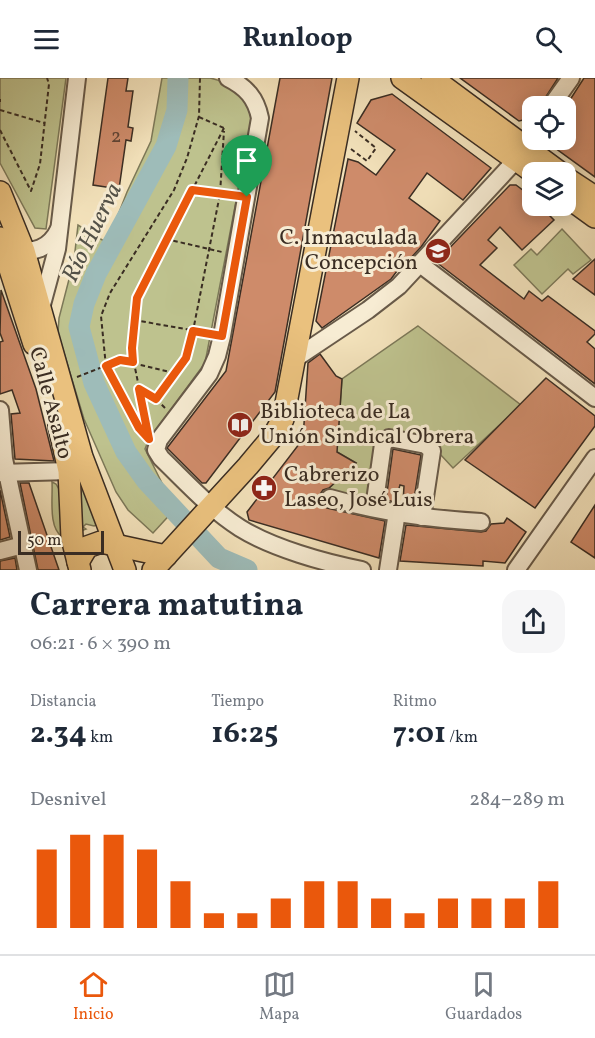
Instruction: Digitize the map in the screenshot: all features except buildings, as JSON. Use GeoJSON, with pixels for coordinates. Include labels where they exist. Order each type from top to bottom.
{"type":"FeatureCollection","features":[{"type":"Feature","properties":{"kind":"main road"},"geometry":{"type":"LineString","coordinates":[[79,566],[90,545],[101,542],[163,559],[281,424],[296,358],[348,78]]}},
{"type":"Feature","properties":{"kind":"main road"},"geometry":{"type":"LineString","coordinates":[[402,78],[522,145]]}},
{"type":"Feature","properties":{"kind":"main road"},"geometry":{"type":"LineString","coordinates":[[432,78],[522,145]]}},
{"type":"Feature","properties":{"kind":"main road"},"geometry":{"type":"LineString","coordinates":[[529,150],[543,162]]}},
{"type":"Feature","properties":{"kind":"main road"},"geometry":{"type":"LineString","coordinates":[[576,187],[595,197]]}},
{"type":"Feature","properties":{"kind":"main road","name":"Calle Asalto"},"geometry":{"type":"LineString","coordinates":[[0,192],[6,247],[59,426],[125,570]]}},
{"type":"Feature","properties":{"kind":"main road"},"geometry":{"type":"LineString","coordinates":[[576,194],[595,217]]}},
{"type":"Feature","properties":{"kind":"main road","name":"Calle Asalto"},"geometry":{"type":"LineString","coordinates":[[6,247],[40,313],[75,464],[72,538],[79,566]]}},
{"type":"Feature","properties":{"kind":"street"},"geometry":{"type":"LineString","coordinates":[[40,313],[52,270],[60,228],[77,78]]}},
{"type":"Feature","properties":{"kind":"street"},"geometry":{"type":"LineString","coordinates":[[228,78],[243,85],[251,94],[260,118],[222,336],[210,374],[156,446],[161,458],[209,509],[267,541],[321,560],[362,570]]}},
{"type":"Feature","properties":{"kind":"street"},"geometry":{"type":"LineString","coordinates":[[558,96],[571,78]]}},
{"type":"Feature","properties":{"kind":"street"},"geometry":{"type":"LineString","coordinates":[[296,358],[387,296],[420,264],[522,148]]}},
{"type":"Feature","properties":{"kind":"street"},"geometry":{"type":"LineString","coordinates":[[523,150],[522,157],[530,162]]}},
{"type":"Feature","properties":{"kind":"street"},"geometry":{"type":"LineString","coordinates":[[6,247],[34,250],[47,245],[60,228]]}},
{"type":"Feature","properties":{"kind":"street"},"geometry":{"type":"LineString","coordinates":[[420,264],[595,398]]}},
{"type":"Feature","properties":{"kind":"street"},"geometry":{"type":"LineString","coordinates":[[0,410],[4,473],[28,570]]}},
{"type":"Feature","properties":{"kind":"street"},"geometry":{"type":"LineString","coordinates":[[374,508],[383,444],[389,438],[426,445],[432,451],[422,517]]}},
{"type":"Feature","properties":{"kind":"street"},"geometry":{"type":"LineString","coordinates":[[516,570],[595,458]]}},
{"type":"Feature","properties":{"kind":"street"},"geometry":{"type":"LineString","coordinates":[[4,473],[75,464]]}},
{"type":"Feature","properties":{"kind":"street"},"geometry":{"type":"LineString","coordinates":[[330,498],[364,508],[422,517],[481,522]]}},
{"type":"Feature","properties":{"kind":"street"},"geometry":{"type":"LineString","coordinates":[[388,570],[397,512]]}},
{"type":"Feature","properties":{"kind":"street"},"geometry":{"type":"LineString","coordinates":[[0,550],[22,545]]}},
{"type":"Feature","properties":{"kind":"path"},"geometry":{"type":"LineString","coordinates":[[0,130],[31,191],[40,164],[49,84],[47,78]]}},
{"type":"Feature","properties":{"kind":"path"},"geometry":{"type":"LineString","coordinates":[[200,78],[199,116],[187,158],[174,190],[110,294],[101,316],[106,366],[139,428],[149,439],[133,362],[132,348],[137,298],[224,128]]}},
{"type":"Feature","properties":{"kind":"path"},"geometry":{"type":"LineString","coordinates":[[0,110],[44,123]]}},
{"type":"Feature","properties":{"kind":"path"},"geometry":{"type":"LineString","coordinates":[[199,116],[224,128]]}},
{"type":"Feature","properties":{"kind":"path"},"geometry":{"type":"LineString","coordinates":[[156,399],[186,358],[193,331],[220,194],[224,128]]}},
{"type":"Feature","properties":{"kind":"path"},"geometry":{"type":"LineString","coordinates":[[350,148],[367,161],[376,148],[353,130]]}},
{"type":"Feature","properties":{"kind":"path"},"geometry":{"type":"LineString","coordinates":[[192,190],[247,197]]}},
{"type":"Feature","properties":{"kind":"path"},"geometry":{"type":"LineString","coordinates":[[166,239],[237,256]]}},
{"type":"Feature","properties":{"kind":"path"},"geometry":{"type":"LineString","coordinates":[[134,320],[222,336]]}},
{"type":"Feature","properties":{"kind":"path"},"geometry":{"type":"LineString","coordinates":[[80,376],[120,360],[174,374]]}},
{"type":"Feature","properties":{"kind":"path"},"geometry":{"type":"LineString","coordinates":[[139,389],[156,399],[170,412]]}},
{"type":"Feature","properties":{"kind":"green space"},"geometry":{"type":"Polygon","coordinates":[[[0,78],[66,78],[46,229],[35,228],[0,163],[0,78]]]}},
{"type":"Feature","properties":{"kind":"green space"},"geometry":{"type":"Polygon","coordinates":[[[162,78],[210,78],[225,83],[243,98],[252,118],[205,363],[149,439],[145,449],[175,509],[153,533],[128,510],[116,492],[84,419],[58,333],[59,318],[74,260],[78,225],[107,243],[127,192],[151,141],[162,78]]]}},
{"type":"Feature","properties":{"kind":"green space"},"geometry":{"type":"Polygon","coordinates":[[[562,229],[591,260],[573,274],[568,269],[542,294],[514,265],[531,249],[537,255],[562,229]]]}},
{"type":"Feature","properties":{"kind":"green space"},"geometry":{"type":"Polygon","coordinates":[[[418,326],[521,405],[453,468],[425,438],[392,433],[364,503],[325,492],[356,463],[337,452],[342,379],[418,326]]]}},
{"type":"Feature","properties":{"kind":"green space"},"geometry":{"type":"Polygon","coordinates":[[[79,477],[99,524],[94,526],[86,524],[83,527],[86,529],[81,531],[79,477]]]}},
{"type":"Feature","properties":{"kind":"green space"},"geometry":{"type":"Polygon","coordinates":[[[52,482],[60,491],[62,537],[53,519],[52,482]]]}},
{"type":"Feature","properties":{"kind":"waterway","name":"Río Huerva"},"geometry":{"type":"LineString","coordinates":[[178,78],[177,110],[166,146],[96,274],[84,304],[79,327],[94,383],[126,452],[146,480],[219,558],[247,570]]}},
{"type":"Feature","properties":{"kind":"place","name":"C. Inmaculada Concepción"},"geometry":{"type":"Point","coordinates":[438,251]}},
{"type":"Feature","properties":{"kind":"place","name":"Biblioteca de La Unión Sindical Obrera"},"geometry":{"type":"Point","coordinates":[240,425]}},
{"type":"Feature","properties":{"kind":"place","name":"Cabrerizo Laseo, José Luis"},"geometry":{"type":"Point","coordinates":[264,488]}},
{"type":"Feature","properties":{"kind":"route"},"geometry":{"type":"LineString","coordinates":[[192,190],[247,197],[222,336],[193,331],[186,358],[156,399],[139,389],[149,439],[139,428],[106,366],[120,360],[133,362],[132,348],[137,298],[192,190]]}}]}
